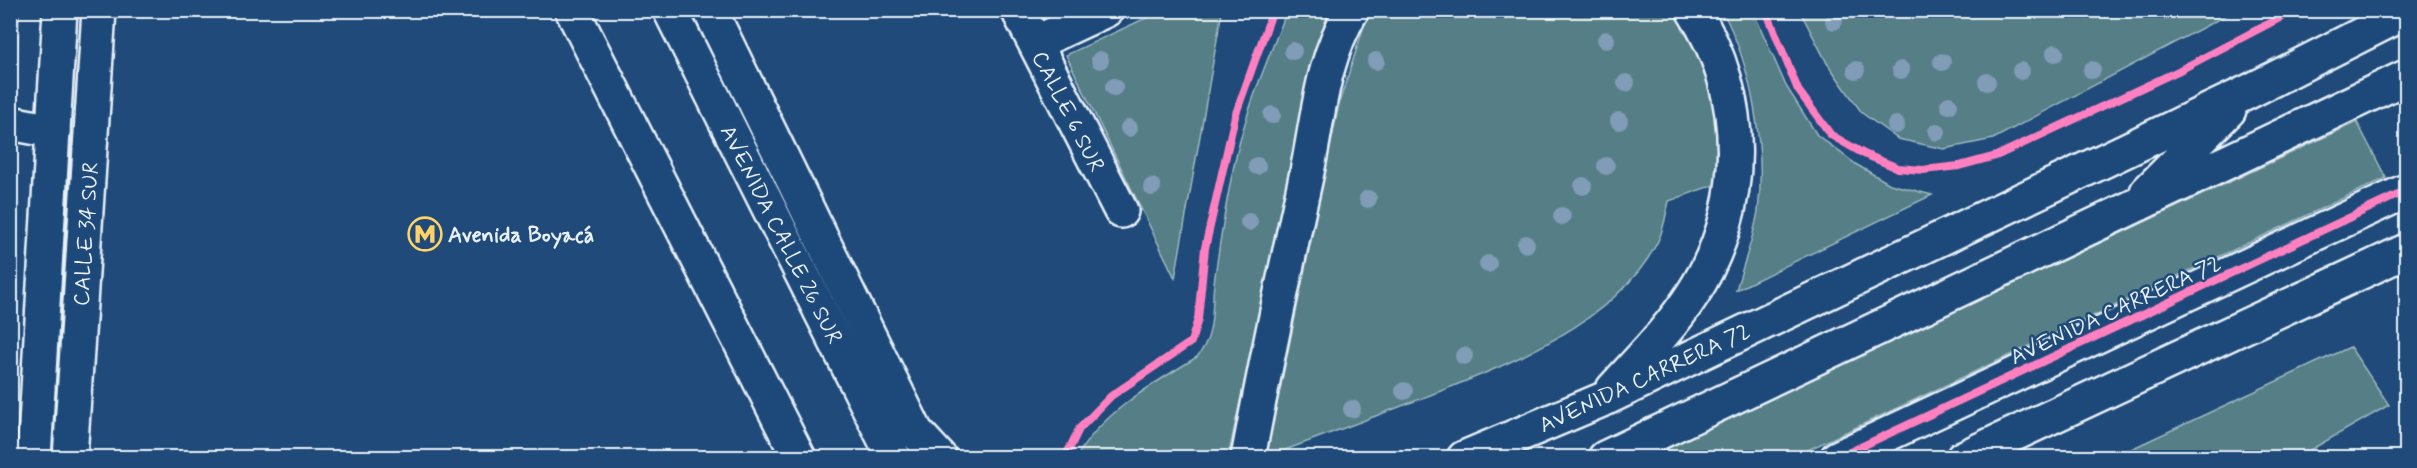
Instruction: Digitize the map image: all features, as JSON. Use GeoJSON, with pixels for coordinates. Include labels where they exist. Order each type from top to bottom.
{"type":"FeatureCollection","features":[{"type":"Feature","properties":{"kind":"main road","name":"CALLE 34 SUR"},"geometry":{"type":"LineString","coordinates":[[34,458],[60,10]]}},
{"type":"Feature","properties":{"kind":"main road","name":"CALLE 34 SUR"},"geometry":{"type":"LineString","coordinates":[[70,458],[99,10]]}},
{"type":"Feature","properties":{"kind":"main road"},"geometry":{"type":"LineString","coordinates":[[572,10],[799,458]]}},
{"type":"Feature","properties":{"kind":"main road","name":"AVENIDA CALLE 26 SUR"},"geometry":{"type":"LineString","coordinates":[[670,10],[894,458]]}},
{"type":"Feature","properties":{"kind":"main road"},"geometry":{"type":"LineString","coordinates":[[710,10],[916,432],[940,458]]}},
{"type":"Feature","properties":{"kind":"main road","name":"CALLE 6 SUR"},"geometry":{"type":"LineString","coordinates":[[1018,10],[1121,211]]}},
{"type":"Feature","properties":{"kind":"main road"},"geometry":{"type":"LineString","coordinates":[[1035,43],[1106,10]]}},
{"type":"Feature","properties":{"kind":"main road"},"geometry":{"type":"LineString","coordinates":[[1248,458],[1309,159],[1316,109],[1329,59],[1352,10]]}},
{"type":"Feature","properties":{"kind":"main road"},"geometry":{"type":"LineString","coordinates":[[1604,399],[1693,295],[1720,242],[1730,207],[1736,153],[1731,108],[1719,62],[1693,10]]}},
{"type":"Feature","properties":{"kind":"main road","name":"AVENIDA CARRERA 72"},"geometry":{"type":"LineString","coordinates":[[1464,458],[1604,399],[2248,92],[2406,12]]}},
{"type":"Feature","properties":{"kind":"main road"},"geometry":{"type":"LineString","coordinates":[[1605,458],[2406,77]]}},
{"type":"Feature","properties":{"kind":"main road"},"geometry":{"type":"LineString","coordinates":[[2130,208],[2248,92]]}},
{"type":"Feature","properties":{"kind":"main road"},"geometry":{"type":"LineString","coordinates":[[10,123],[53,131]]}},
{"type":"Feature","properties":{"kind":"main road","name":"AVENIDA CARRERA 72"},"geometry":{"type":"LineString","coordinates":[[1837,458],[2406,191]]}},
{"type":"Feature","properties":{"kind":"main road"},"geometry":{"type":"LineString","coordinates":[[1963,458],[2406,251]]}},
{"type":"Feature","properties":{"kind":"green space"},"geometry":{"type":"Polygon","coordinates":[[[10,11],[19,11],[17,80],[11,78],[10,11]]]}},
{"type":"Feature","properties":{"kind":"green space"},"geometry":{"type":"Polygon","coordinates":[[[1161,11],[1222,11],[1175,278],[1066,55],[1161,11]]]}},
{"type":"Feature","properties":{"kind":"green space"},"geometry":{"type":"Polygon","coordinates":[[[1287,11],[1333,11],[1308,74],[1298,135],[1228,457],[1076,458],[1087,442],[1114,413],[1146,389],[1197,357],[1207,340],[1212,322],[1214,283],[1221,235],[1236,157],[1252,101],[1287,11]]]}},
{"type":"Feature","properties":{"kind":"green space"},"geometry":{"type":"Polygon","coordinates":[[[1374,11],[1674,11],[1705,70],[1717,123],[1719,183],[1669,201],[1658,241],[1638,272],[1613,299],[1548,343],[1476,377],[1266,457],[1340,100],[1366,20],[1374,11]]]}},
{"type":"Feature","properties":{"kind":"green space"},"geometry":{"type":"Polygon","coordinates":[[[1722,11],[1753,11],[1786,86],[1817,135],[1857,165],[1890,184],[1932,195],[1736,290],[1758,211],[1760,161],[1749,81],[1722,11]]]}},
{"type":"Feature","properties":{"kind":"green space"},"geometry":{"type":"Polygon","coordinates":[[[1800,11],[2234,11],[1993,139],[1944,149],[1898,139],[1862,113],[1827,63],[1800,11]]]}},
{"type":"Feature","properties":{"kind":"green space"},"geometry":{"type":"Polygon","coordinates":[[[2357,122],[2386,178],[1793,457],[1645,457],[2357,122]]]}},
{"type":"Feature","properties":{"kind":"green space"},"geometry":{"type":"Polygon","coordinates":[[[2350,347],[2389,405],[2298,457],[2114,457],[2350,347]]]}},
{"type":"Feature","properties":{"kind":"cycle path"},"geometry":{"type":"LineString","coordinates":[[1065,458],[1079,429],[1111,396],[1191,342],[1198,319],[1205,248],[1235,116],[1273,10]]}},
{"type":"Feature","properties":{"kind":"cycle path"},"geometry":{"type":"LineString","coordinates":[[1766,10],[1798,90],[1831,135],[1864,154],[1898,168],[1923,170],[1959,166],[1996,156],[2178,71],[2295,10]]}},
{"type":"Feature","properties":{"kind":"cycle path"},"geometry":{"type":"LineString","coordinates":[[1837,458],[2406,191]]}},
{"type":"Feature","properties":{"kind":"place","name":"Avenida Boyacá"},"geometry":{"type":"Point","coordinates":[425,234]}}]}
